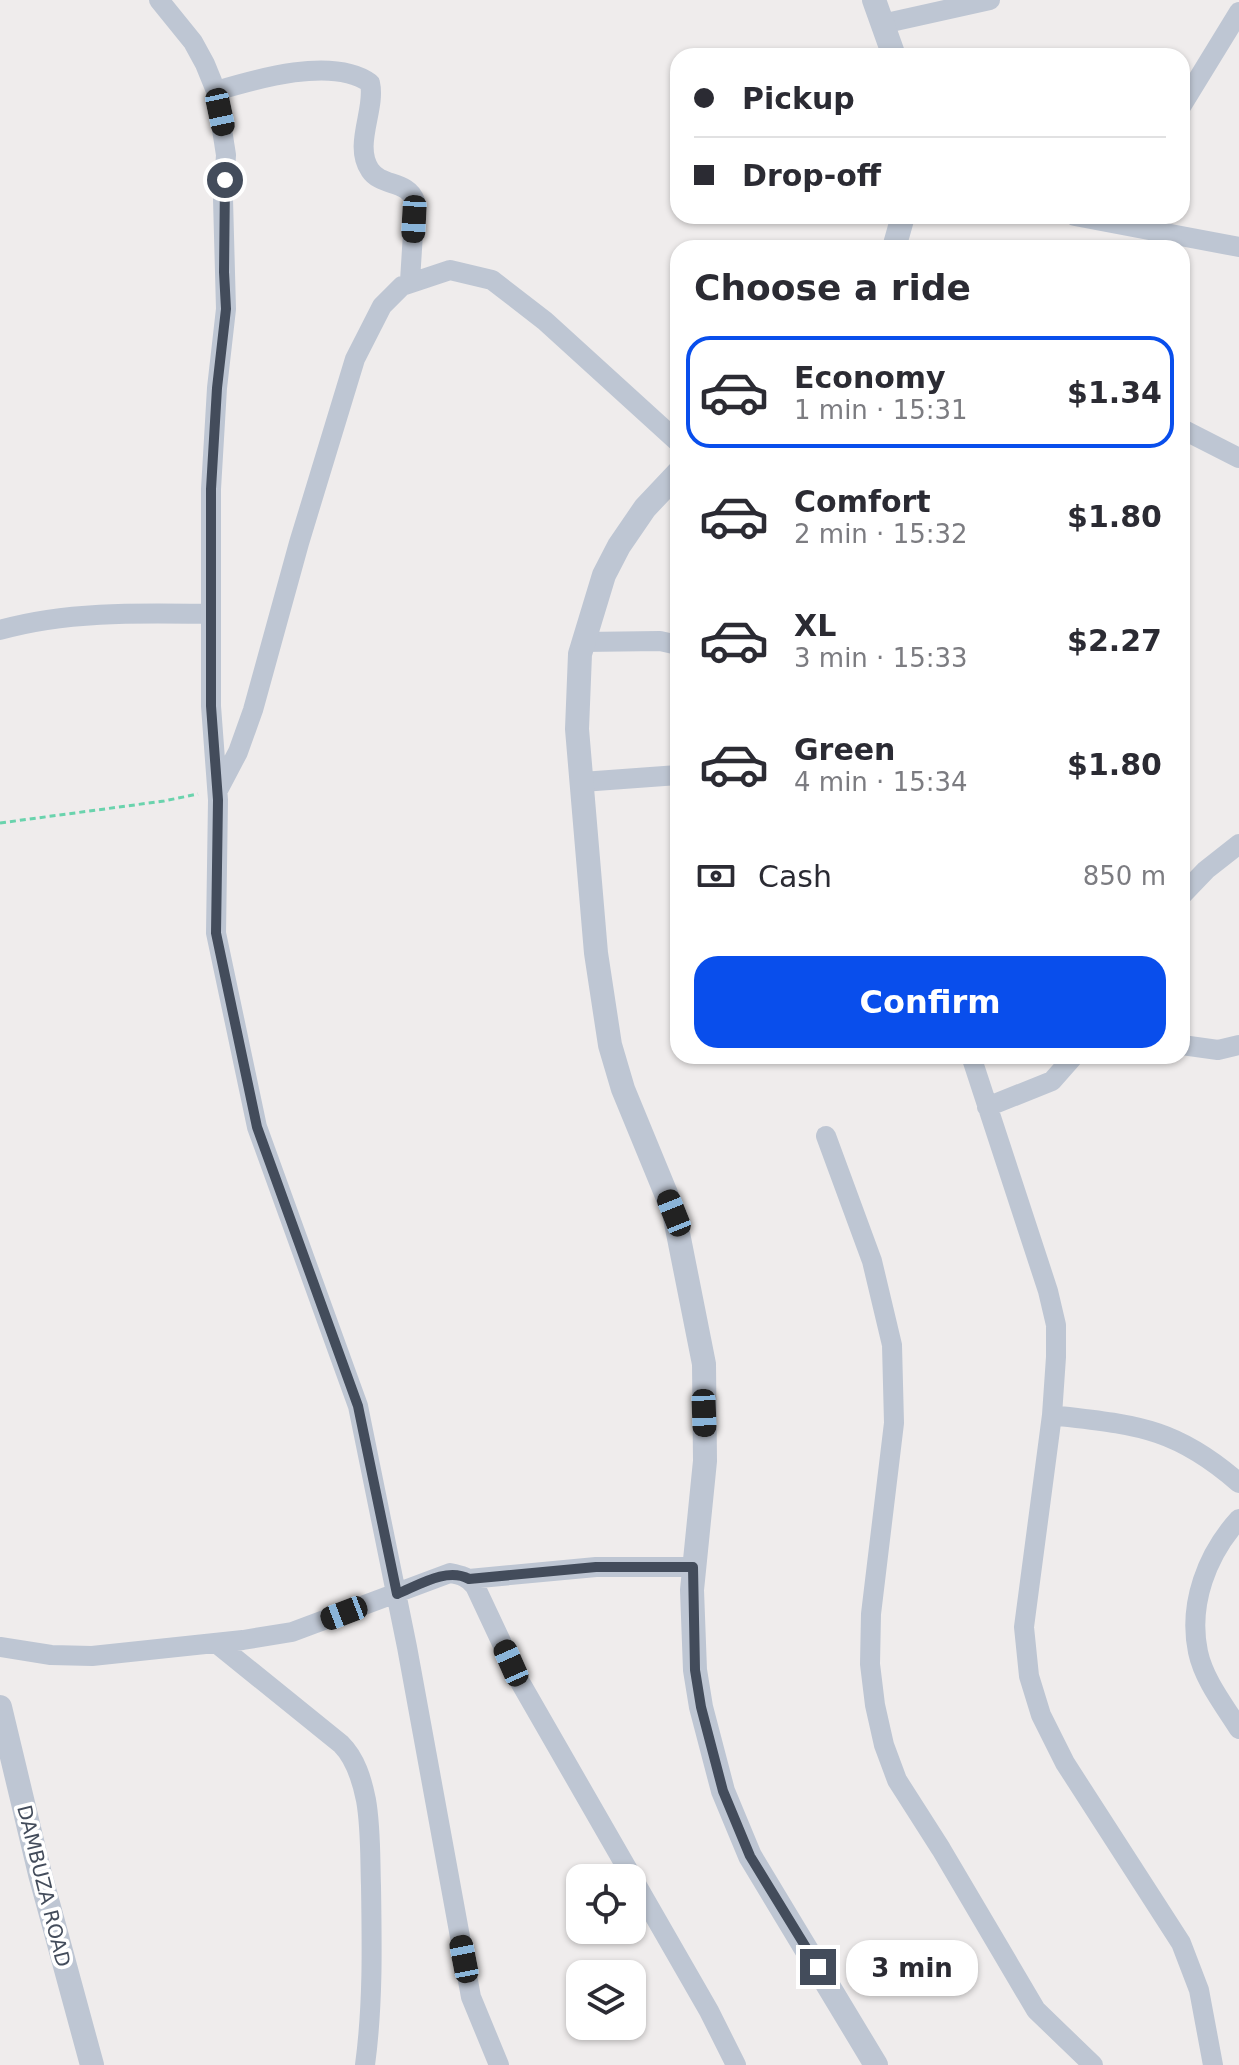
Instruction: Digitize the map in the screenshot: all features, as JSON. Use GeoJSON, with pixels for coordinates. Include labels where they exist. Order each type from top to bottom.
{"type":"FeatureCollection","features":[{"type":"Feature","properties":{"kind":"street"},"geometry":{"type":"LineString","coordinates":[[159,0],[193,42],[205,64],[216,91],[226,155],[223,199],[226,309],[217,388],[211,489],[211,706],[218,790],[216,933],[257,1127],[358,1406],[397,1594],[471,1997],[499,2065]]}},
{"type":"Feature","properties":{"kind":"street"},"geometry":{"type":"LineString","coordinates":[[874,0],[891,48]]}},
{"type":"Feature","properties":{"kind":"street"},"geometry":{"type":"LineString","coordinates":[[882,24],[990,0]]}},
{"type":"Feature","properties":{"kind":"street"},"geometry":{"type":"LineString","coordinates":[[1190,92],[1239,12]]}},
{"type":"Feature","properties":{"kind":"street"},"geometry":{"type":"LineString","coordinates":[[216,91],[253,80],[321,71],[360,76],[370,83],[372,98],[364,149],[366,161],[377,177],[409,190],[415,201],[410,281]]}},
{"type":"Feature","properties":{"kind":"street"},"geometry":{"type":"LineString","coordinates":[[1135,224],[1239,247]]}},
{"type":"Feature","properties":{"kind":"street"},"geometry":{"type":"LineString","coordinates":[[218,790],[238,752],[253,710],[299,543],[355,359],[382,306],[402,286],[450,270],[492,280],[545,321],[670,435]]}},
{"type":"Feature","properties":{"kind":"street"},"geometry":{"type":"LineString","coordinates":[[1190,433],[1239,458]]}},
{"type":"Feature","properties":{"kind":"street"},"geometry":{"type":"LineString","coordinates":[[670,481],[645,508],[619,546],[604,575],[580,654],[577,729],[596,953],[610,1045],[623,1089],[674,1213],[704,1364],[705,1461],[693,1567],[695,1670],[701,1707],[731,1814],[750,1856],[876,2065]]}},
{"type":"Feature","properties":{"kind":"street"},"geometry":{"type":"LineString","coordinates":[[0,630],[31,622],[126,613],[210,614]]}},
{"type":"Feature","properties":{"kind":"street"},"geometry":{"type":"LineString","coordinates":[[583,642],[670,643]]}},
{"type":"Feature","properties":{"kind":"street"},"geometry":{"type":"LineString","coordinates":[[582,782],[670,776]]}},
{"type":"Feature","properties":{"kind":"street"},"geometry":{"type":"LineString","coordinates":[[1190,887],[1239,844]]}},
{"type":"Feature","properties":{"kind":"street"},"geometry":{"type":"LineString","coordinates":[[1190,1046],[1218,1050],[1239,1045]]}},
{"type":"Feature","properties":{"kind":"street"},"geometry":{"type":"LineString","coordinates":[[974,1064],[1053,1308],[1056,1339],[1052,1415],[1024,1627],[1029,1676],[1041,1715],[1065,1763],[1181,1943],[1199,1990],[1213,2065]]}},
{"type":"Feature","properties":{"kind":"street"},"geometry":{"type":"LineString","coordinates":[[987,1107],[1052,1081],[1067,1064]]}},
{"type":"Feature","properties":{"kind":"street"},"geometry":{"type":"LineString","coordinates":[[826,1136],[872,1261],[892,1345],[894,1423],[871,1614],[870,1664],[884,1745],[903,1791],[1036,2010],[1093,2065]]}},
{"type":"Feature","properties":{"kind":"street"},"geometry":{"type":"LineString","coordinates":[[1052,1415],[1135,1425],[1168,1435],[1210,1458],[1239,1483]]}},
{"type":"Feature","properties":{"kind":"street"},"geometry":{"type":"LineString","coordinates":[[1239,1519],[1224,1537],[1205,1572],[1196,1637],[1206,1674],[1239,1729]]}},
{"type":"Feature","properties":{"kind":"street"},"geometry":{"type":"LineString","coordinates":[[469,1579],[596,1567],[693,1567]]}},
{"type":"Feature","properties":{"kind":"street"},"geometry":{"type":"LineString","coordinates":[[0,1647],[51,1655],[92,1656],[292,1632],[450,1573],[469,1579],[520,1682],[709,2011],[736,2065]]}},
{"type":"Feature","properties":{"kind":"street"},"geometry":{"type":"LineString","coordinates":[[216,1643],[341,1744],[357,1768],[366,1800],[370,1834],[372,1949],[365,2065]]}},
{"type":"Feature","properties":{"kind":"street","name":"DAMBUZA ROAD"},"geometry":{"type":"LineString","coordinates":[[0,1707],[40,1874],[92,2065]]}},
{"type":"Feature","properties":{"kind":"path"},"geometry":{"type":"LineString","coordinates":[[0,823],[164,801],[218,790]]}},
{"type":"Feature","properties":{"kind":"route"},"geometry":{"type":"LineString","coordinates":[[225,180],[226,309],[217,388],[211,489],[211,706],[218,800],[216,933],[257,1127],[358,1406],[397,1594],[450,1573],[469,1579],[596,1567],[693,1567],[695,1670],[701,1707],[723,1791],[750,1856],[818,1967]]}}]}
